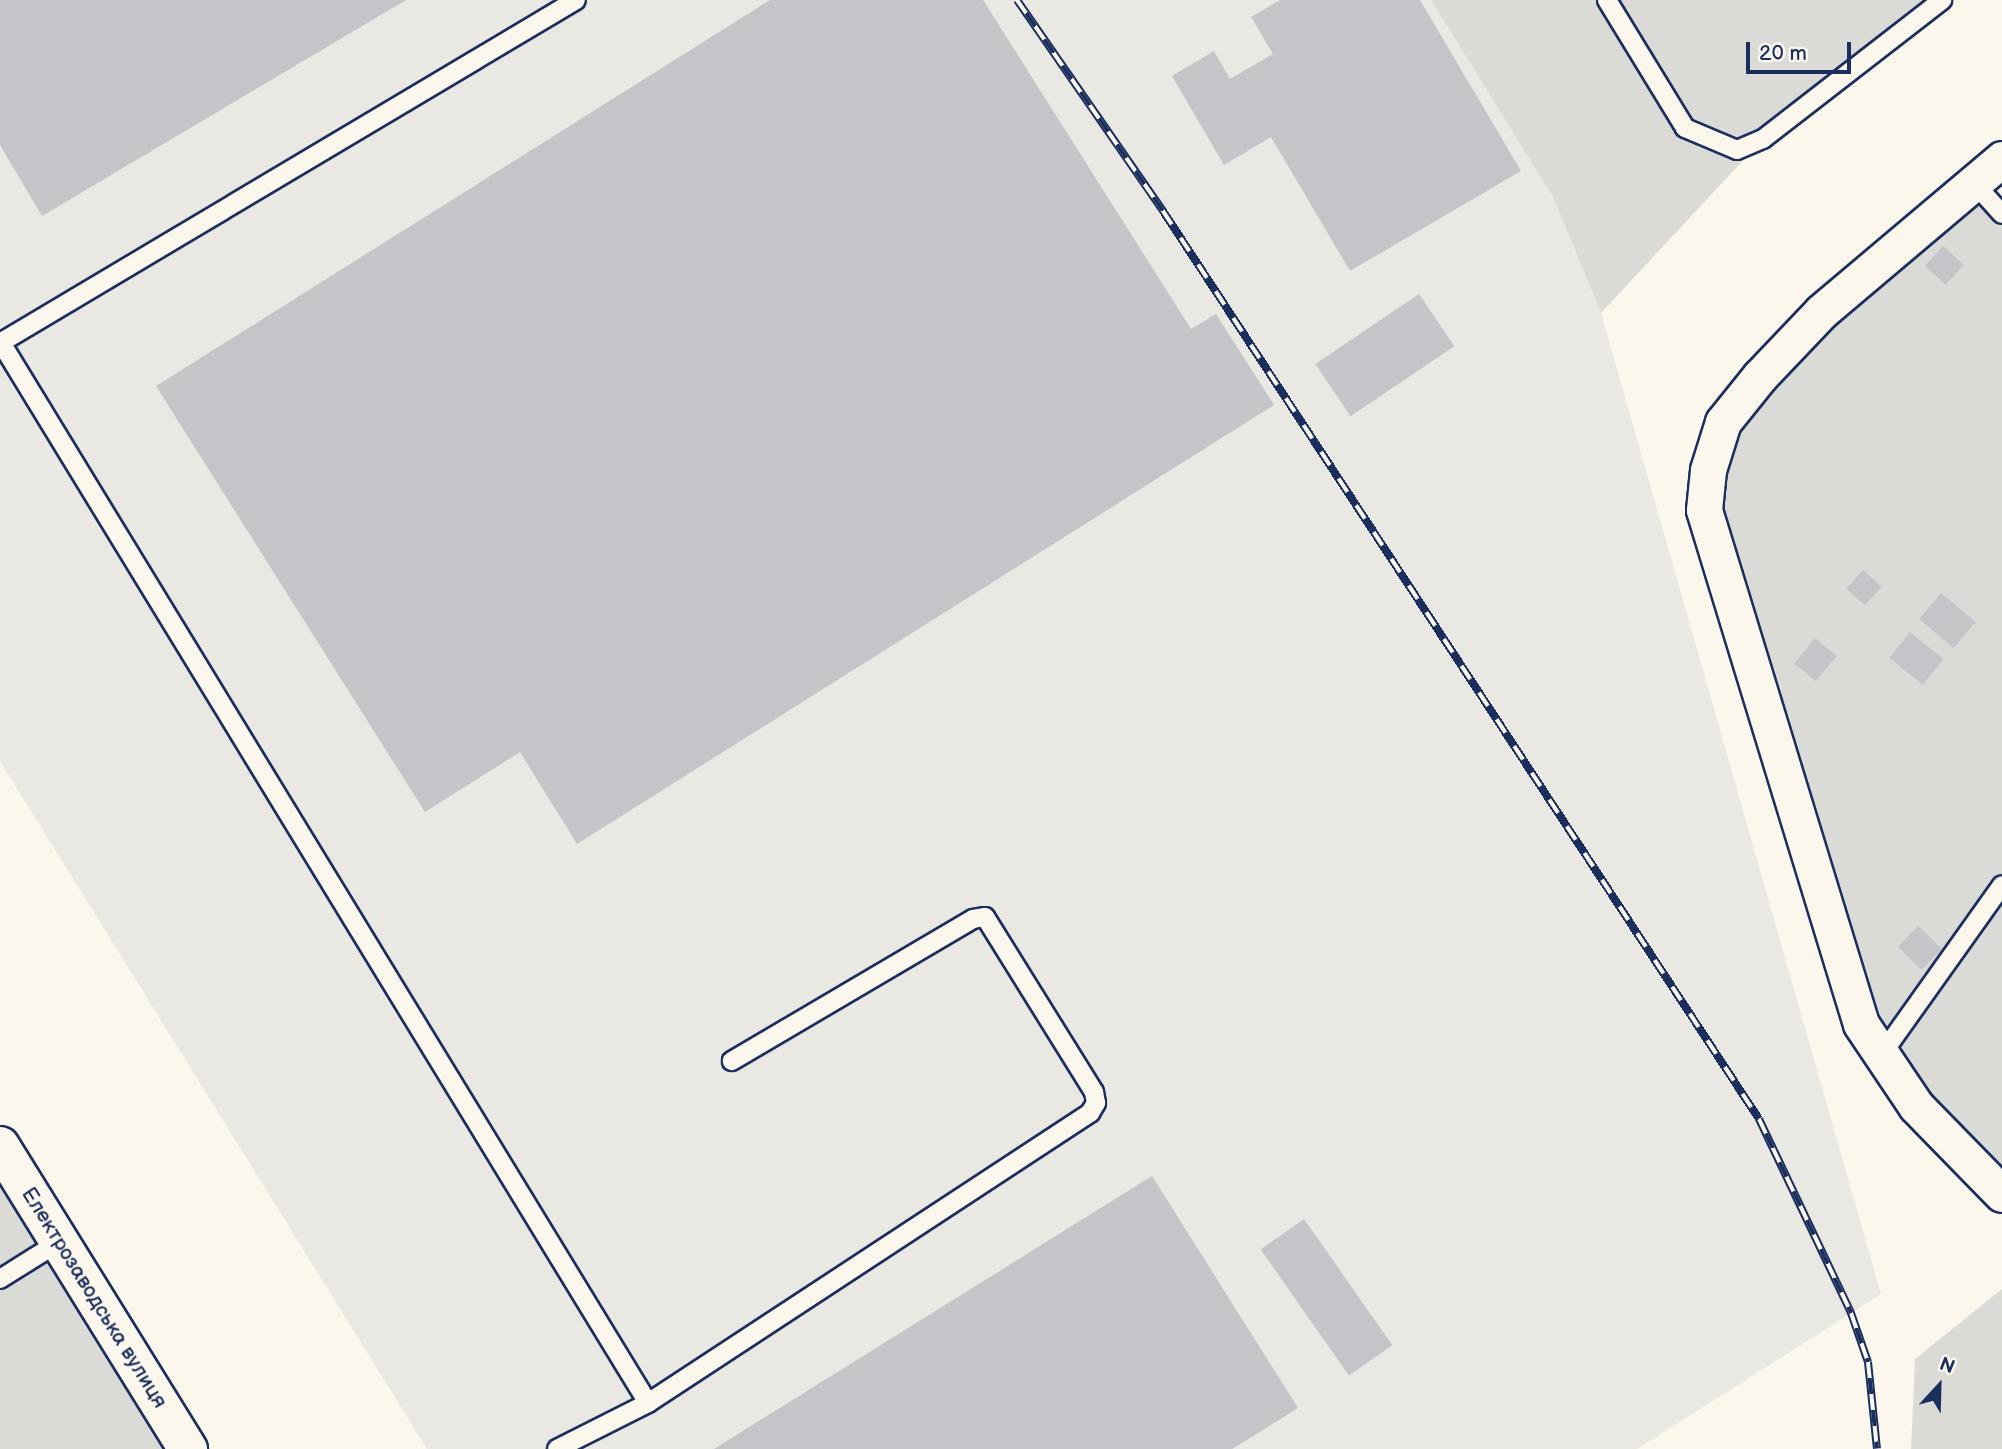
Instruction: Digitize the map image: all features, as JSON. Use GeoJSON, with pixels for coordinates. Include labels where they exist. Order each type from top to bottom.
{"type":"FeatureCollection","features":[{"type":"Feature","properties":{"kind":"main road","name":"Електрозаводська вулиця"},"geometry":{"type":"LineString","coordinates":[[0,1146],[188,1449]]}},
{"type":"Feature","properties":{"kind":"street"},"geometry":{"type":"LineString","coordinates":[[2002,159],[1821,312],[1760,376],[1723,422],[1708,470],[1704,510],[1844,976],[1861,1024],[1916,1106],[2002,1194]]}},
{"type":"Feature","properties":{"kind":"lane"},"geometry":{"type":"LineString","coordinates":[[576,0],[0,342],[648,1403]]}},
{"type":"Feature","properties":{"kind":"lane"},"geometry":{"type":"LineString","coordinates":[[1607,0],[1685,128],[1737,150],[1763,139],[1942,0]]}},
{"type":"Feature","properties":{"kind":"lane"},"geometry":{"type":"LineString","coordinates":[[1975,184],[2002,214]]}},
{"type":"Feature","properties":{"kind":"lane"},"geometry":{"type":"LineString","coordinates":[[1882,1054],[2002,886]]}},
{"type":"Feature","properties":{"kind":"lane"},"geometry":{"type":"LineString","coordinates":[[557,1449],[648,1403],[1090,1113],[1096,1103],[1023,972],[985,917],[973,919],[732,1061]]}},
{"type":"Feature","properties":{"kind":"lane"},"geometry":{"type":"LineString","coordinates":[[0,1279],[59,1242]]}},
{"type":"Feature","properties":{"kind":"shaded area"},"geometry":{"type":"Polygon","coordinates":[[[0,0],[1431,0],[1553,197],[1601,313],[1881,1294],[1637,1449],[427,1449],[0,761],[0,0]]]}},
{"type":"Feature","properties":{"kind":"shaded area"},"geometry":{"type":"Polygon","coordinates":[[[1431,0],[1942,0],[1763,139],[1601,313],[1553,197],[1431,0]]]}},
{"type":"Feature","properties":{"kind":"shaded area"},"geometry":{"type":"Polygon","coordinates":[[[1975,184],[2002,214],[2002,1194],[1882,1054],[1708,470],[1723,422],[1975,184]]]}},
{"type":"Feature","properties":{"kind":"shaded area"},"geometry":{"type":"Polygon","coordinates":[[[0,1146],[188,1449],[0,1449],[0,1146]]]}},
{"type":"Feature","properties":{"kind":"shaded area"},"geometry":{"type":"Polygon","coordinates":[[[2002,1289],[2002,1449],[1911,1449],[1915,1359],[2002,1289]]]}},
{"type":"Feature","properties":{"kind":"building"},"geometry":{"type":"Polygon","coordinates":[[[0,0],[406,0],[42,216],[0,145],[0,0]]]}},
{"type":"Feature","properties":{"kind":"building"},"geometry":{"type":"Polygon","coordinates":[[[770,0],[983,0],[1191,329],[1216,314],[1274,405],[577,844],[520,752],[425,812],[156,386],[770,0]]]}},
{"type":"Feature","properties":{"kind":"building"},"geometry":{"type":"Polygon","coordinates":[[[1280,0],[1420,0],[1521,171],[1350,271],[1271,137],[1224,165],[1172,76],[1214,51],[1230,79],[1273,54],[1251,17],[1280,0]]]}},
{"type":"Feature","properties":{"kind":"building"},"geometry":{"type":"Polygon","coordinates":[[[1943,246],[1964,265],[1946,285],[1925,266],[1943,246]]]}},
{"type":"Feature","properties":{"kind":"building"},"geometry":{"type":"Polygon","coordinates":[[[1419,294],[1454,346],[1351,416],[1315,364],[1419,294]]]}},
{"type":"Feature","properties":{"kind":"building"},"geometry":{"type":"Polygon","coordinates":[[[1863,570],[1882,587],[1865,605],[1846,589],[1863,570]]]}},
{"type":"Feature","properties":{"kind":"building"},"geometry":{"type":"Polygon","coordinates":[[[1941,593],[1975,622],[1954,648],[1919,619],[1941,593]]]}},
{"type":"Feature","properties":{"kind":"building"},"geometry":{"type":"Polygon","coordinates":[[[1910,632],[1943,659],[1923,685],[1889,658],[1910,632]]]}},
{"type":"Feature","properties":{"kind":"building"},"geometry":{"type":"Polygon","coordinates":[[[1815,638],[1837,656],[1816,681],[1794,664],[1815,638]]]}},
{"type":"Feature","properties":{"kind":"building"},"geometry":{"type":"Polygon","coordinates":[[[1918,926],[1942,949],[1922,970],[1898,947],[1918,926]]]}},
{"type":"Feature","properties":{"kind":"building"},"geometry":{"type":"Polygon","coordinates":[[[1152,1176],[1298,1408],[1232,1449],[714,1449],[1152,1176]]]}},
{"type":"Feature","properties":{"kind":"building"},"geometry":{"type":"Polygon","coordinates":[[[1304,1219],[1392,1345],[1349,1376],[1261,1249],[1304,1219]]]}},
{"type":"Feature","properties":{"kind":"railway"},"geometry":{"type":"LineString","coordinates":[[1017,0],[1163,211],[1759,1119],[1851,1313],[1868,1362],[1877,1449]]}}]}
